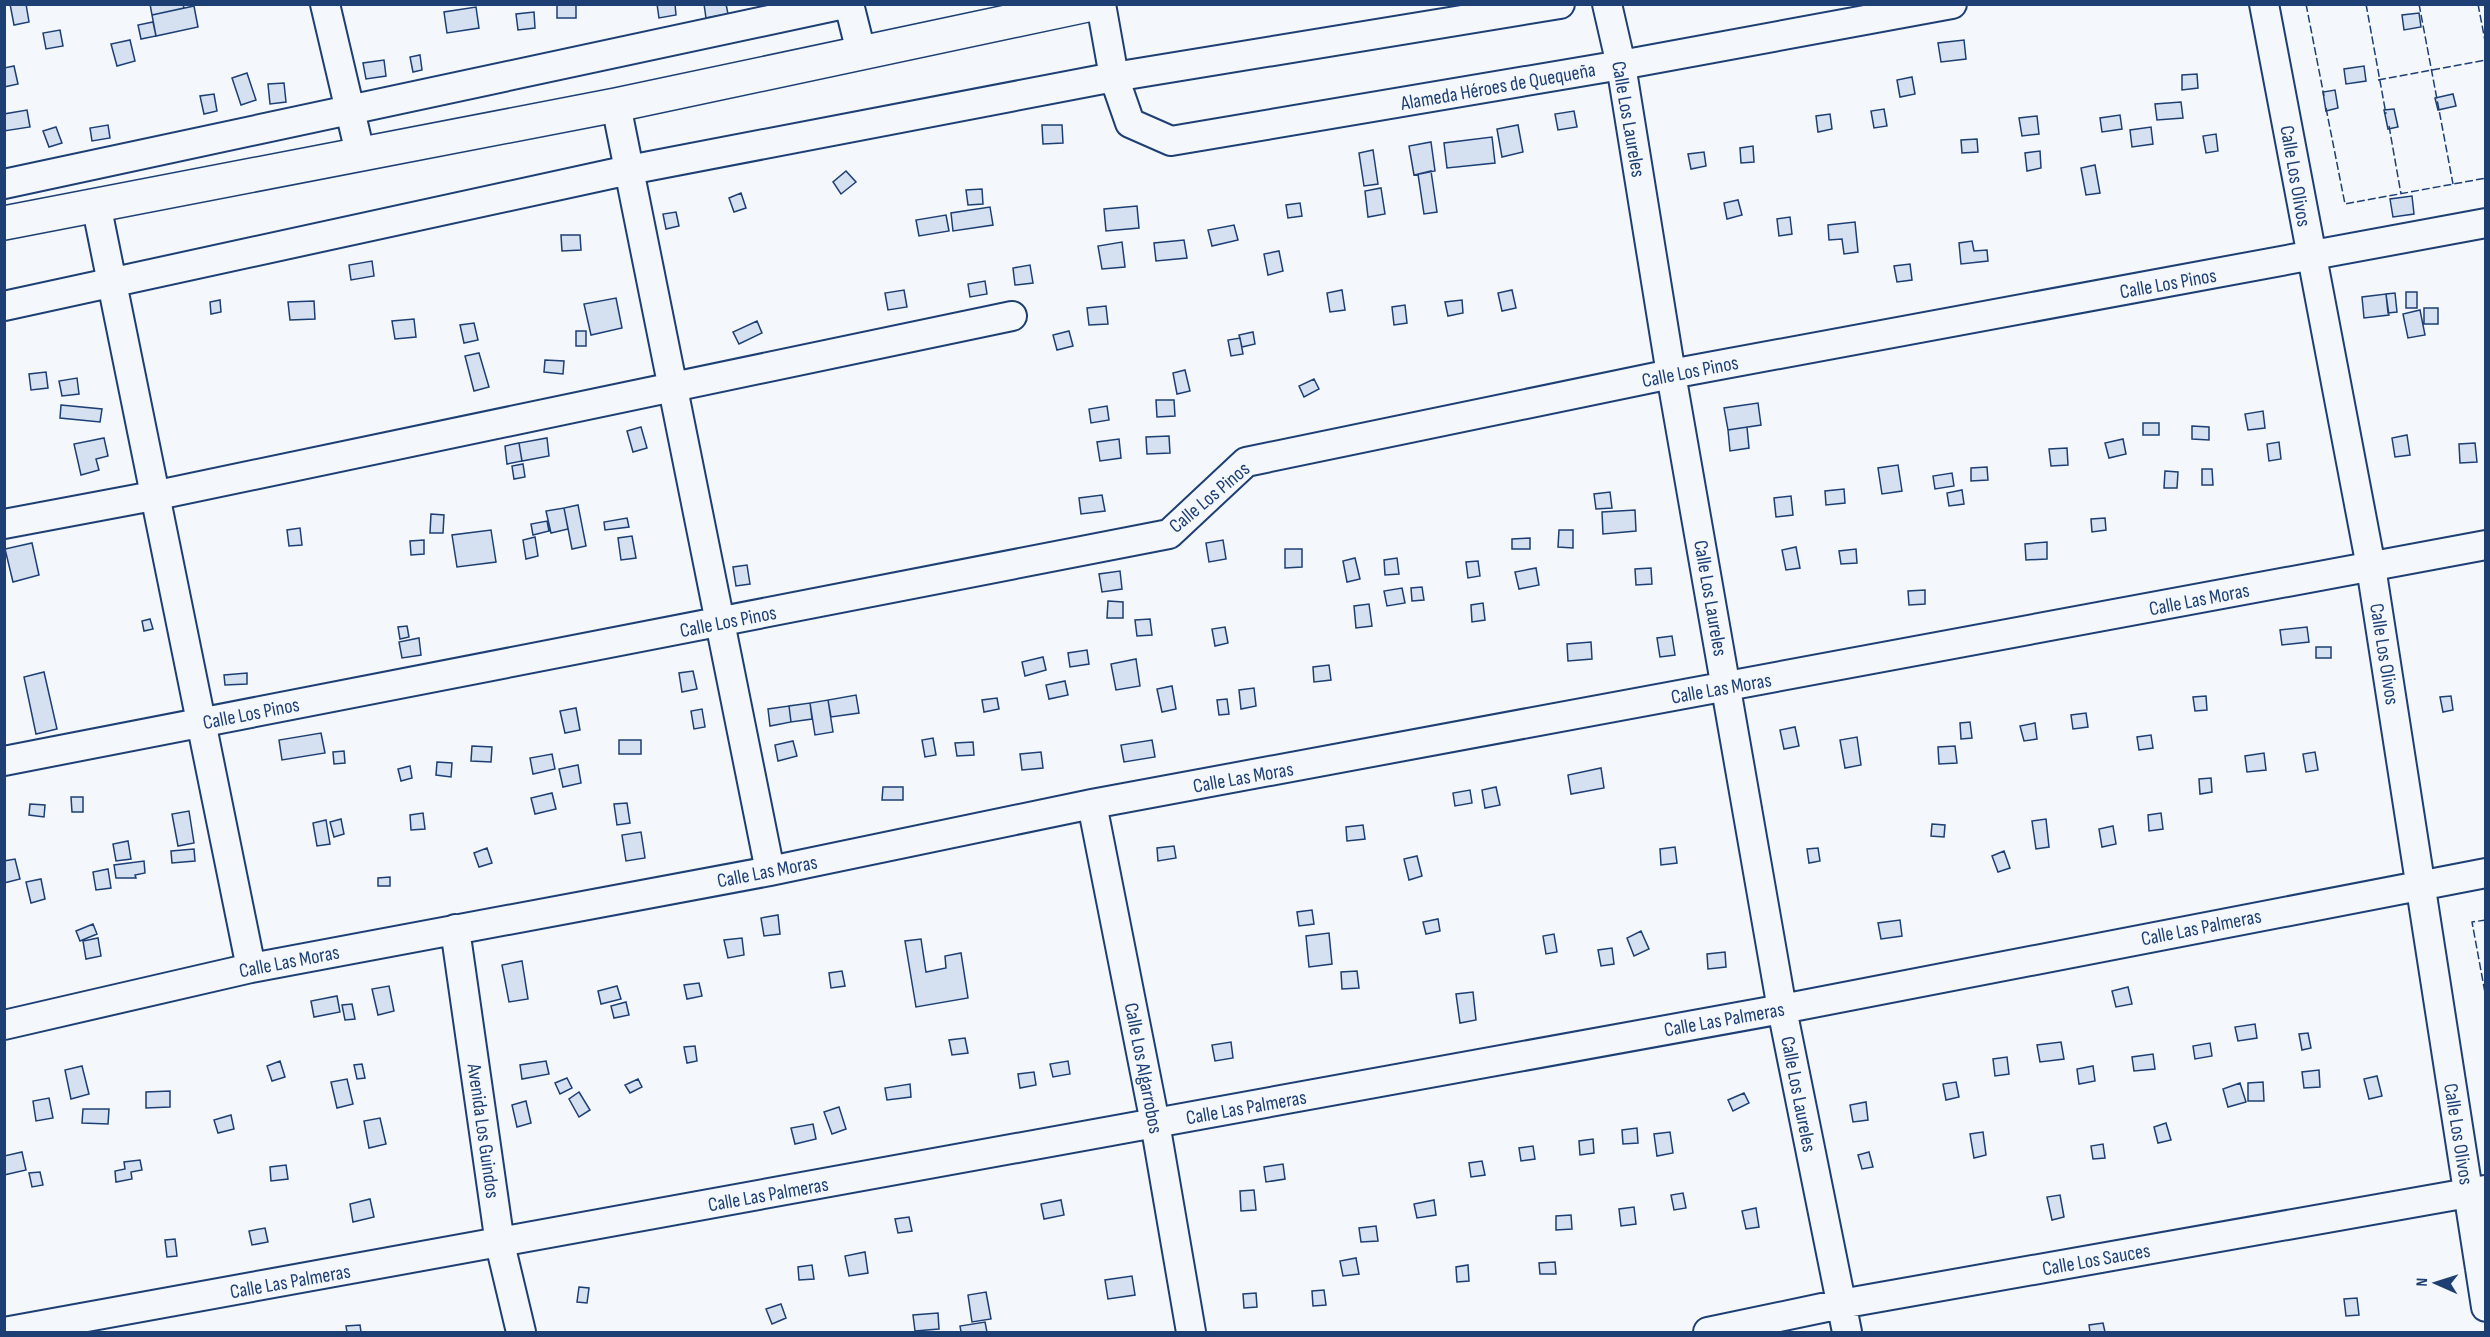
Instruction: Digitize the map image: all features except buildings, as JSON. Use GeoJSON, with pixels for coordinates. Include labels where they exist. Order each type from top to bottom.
{"type":"FeatureCollection","features":[{"type":"Feature","properties":{"kind":"main road"},"geometry":{"type":"LineString","coordinates":[[4,223],[616,105],[1092,4]]}},
{"type":"Feature","properties":{"kind":"street"},"geometry":{"type":"LineString","coordinates":[[325,4],[360,153]]}},
{"type":"Feature","properties":{"kind":"street"},"geometry":{"type":"LineString","coordinates":[[4,184],[846,4],[861,52]]}},
{"type":"Feature","properties":{"kind":"street","name":"Alameda Héroes de Quequeña"},"geometry":{"type":"LineString","coordinates":[[1101,4],[1114,77],[1130,123],[1171,141],[1621,65],[1952,4]]}},
{"type":"Feature","properties":{"kind":"street"},"geometry":{"type":"LineString","coordinates":[[4,306],[629,170],[1114,77],[1560,4]]}},
{"type":"Feature","properties":{"kind":"street","name":"Calle Los Laureles"},"geometry":{"type":"LineString","coordinates":[[1607,4],[1621,65],[1671,374],[1782,1009],[1847,1332]]}},
{"type":"Feature","properties":{"kind":"street","name":"Calle Los Olivos"},"geometry":{"type":"LineString","coordinates":[[2264,4],[2310,257],[2371,567],[2421,884],[2477,1191],[2486,1307]]}},
{"type":"Feature","properties":{"kind":"street"},"geometry":{"type":"LineString","coordinates":[[616,105],[718,623],[770,871]]}},
{"type":"Feature","properties":{"kind":"street"},"geometry":{"type":"LineString","coordinates":[[96,204],[199,723],[251,968]]}},
{"type":"Feature","properties":{"kind":"street","name":"Calle Los Pinos"},"geometry":{"type":"LineString","coordinates":[[4,761],[1169,534],[1246,462],[1671,374],[2486,223]]}},
{"type":"Feature","properties":{"kind":"street"},"geometry":{"type":"LineString","coordinates":[[4,524],[153,496],[1012,316]]}},
{"type":"Feature","properties":{"kind":"street","name":"Calle Las Moras"},"geometry":{"type":"LineString","coordinates":[[4,1025],[251,968],[770,871],[1092,804],[2486,545]]}},
{"type":"Feature","properties":{"kind":"street","name":"Calle Los Algarrobos"},"geometry":{"type":"LineString","coordinates":[[1092,804],[1155,1123],[1191,1332]]}},
{"type":"Feature","properties":{"kind":"street","name":"Calle Las Palmeras"},"geometry":{"type":"LineString","coordinates":[[4,1332],[500,1244],[1782,1009],[2486,873]]}},
{"type":"Feature","properties":{"kind":"street","name":"Avenida Los Guindos"},"geometry":{"type":"LineString","coordinates":[[455,929],[500,1244],[521,1332]]}},
{"type":"Feature","properties":{"kind":"street","name":"Calle Los Sauces"},"geometry":{"type":"LineString","coordinates":[[1708,1332],[1841,1304],[2477,1191]]}},
{"type":"Feature","properties":{"kind":"fence"},"geometry":{"type":"LineString","coordinates":[[2306,4],[2324,96]]}},
{"type":"Feature","properties":{"kind":"fence"},"geometry":{"type":"LineString","coordinates":[[2366,4],[2386,114]]}},
{"type":"Feature","properties":{"kind":"fence"},"geometry":{"type":"LineString","coordinates":[[2419,4],[2453,184]]}},
{"type":"Feature","properties":{"kind":"fence"},"geometry":{"type":"LineString","coordinates":[[2478,4],[2486,46]]}},
{"type":"Feature","properties":{"kind":"fence"},"geometry":{"type":"LineString","coordinates":[[2378,80],[2486,60]]}},
{"type":"Feature","properties":{"kind":"fence"},"geometry":{"type":"LineString","coordinates":[[2326,108],[2345,204],[2486,178]]}},
{"type":"Feature","properties":{"kind":"fence"},"geometry":{"type":"LineString","coordinates":[[2389,126],[2401,194]]}},
{"type":"Feature","properties":{"kind":"fence"},"geometry":{"type":"LineString","coordinates":[[2486,920],[2472,922],[2486,998]]}}]}
